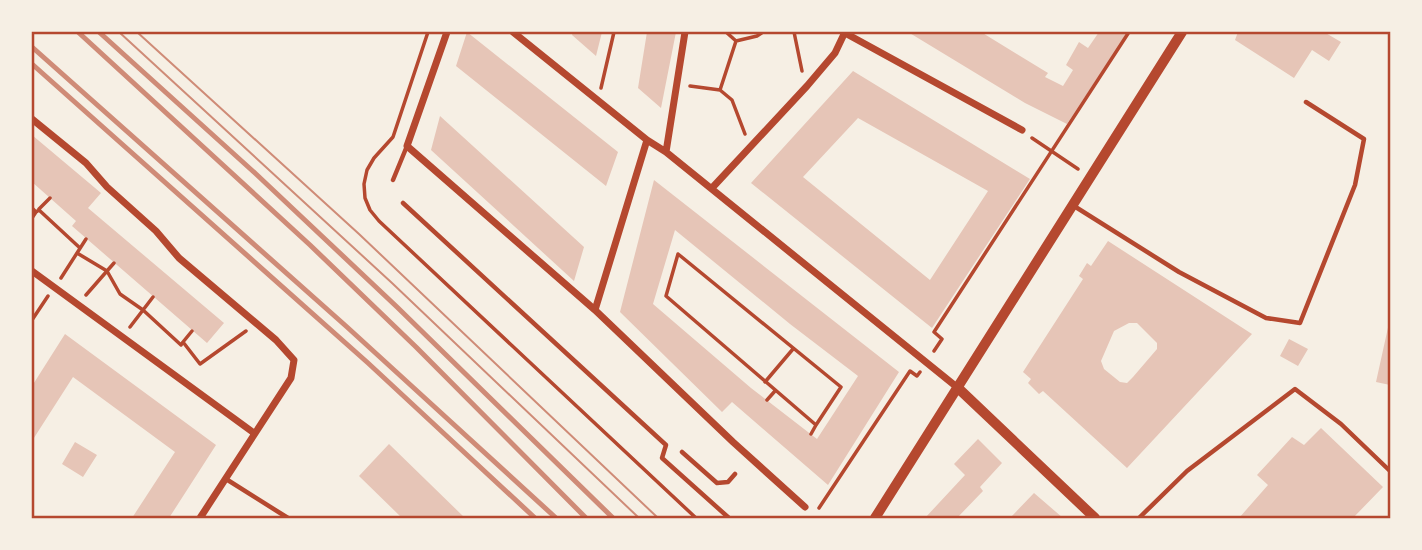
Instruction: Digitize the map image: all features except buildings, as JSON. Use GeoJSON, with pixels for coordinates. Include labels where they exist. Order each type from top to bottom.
{"type":"FeatureCollection","features":[{"type":"Feature","properties":{"kind":"street"},"geometry":{"type":"LineString","coordinates":[[447,32],[407,146],[595,310],[805,507]]}},
{"type":"Feature","properties":{"kind":"street"},"geometry":{"type":"LineString","coordinates":[[513,32],[927,362],[1096,519]]}},
{"type":"Feature","properties":{"kind":"street"},"geometry":{"type":"LineString","coordinates":[[666,152],[685,32]]}},
{"type":"Feature","properties":{"kind":"street"},"geometry":{"type":"LineString","coordinates":[[712,188],[807,86],[835,53],[845,32],[1022,130]]}},
{"type":"Feature","properties":{"kind":"street"},"geometry":{"type":"LineString","coordinates":[[875,519],[1182,32]]}},
{"type":"Feature","properties":{"kind":"street"},"geometry":{"type":"LineString","coordinates":[[32,119],[86,163],[179,258],[256,323],[294,360],[291,378],[200,519]]}},
{"type":"Feature","properties":{"kind":"street"},"geometry":{"type":"LineString","coordinates":[[595,310],[647,140]]}},
{"type":"Feature","properties":{"kind":"street"},"geometry":{"type":"LineString","coordinates":[[32,271],[254,433]]}},
{"type":"Feature","properties":{"kind":"lane"},"geometry":{"type":"LineString","coordinates":[[1073,205],[1179,272],[1266,318],[1300,323],[1355,186],[1364,139],[1306,102]]}},
{"type":"Feature","properties":{"kind":"lane"},"geometry":{"type":"LineString","coordinates":[[393,180],[407,146]]}},
{"type":"Feature","properties":{"kind":"lane"},"geometry":{"type":"LineString","coordinates":[[403,203],[666,445],[662,458],[729,519]]}},
{"type":"Feature","properties":{"kind":"lane"},"geometry":{"type":"LineString","coordinates":[[1139,519],[1187,471],[1295,389],[1341,424],[1391,471]]}},
{"type":"Feature","properties":{"kind":"lane"},"geometry":{"type":"LineString","coordinates":[[682,452],[716,483],[727,482],[735,474]]}},
{"type":"Feature","properties":{"kind":"lane"},"geometry":{"type":"LineString","coordinates":[[225,478],[288,519]]}},
{"type":"Feature","properties":{"kind":"path"},"geometry":{"type":"LineString","coordinates":[[598,100],[614,32]]}},
{"type":"Feature","properties":{"kind":"path"},"geometry":{"type":"LineString","coordinates":[[726,32],[736,40],[757,36],[763,32]]}},
{"type":"Feature","properties":{"kind":"path"},"geometry":{"type":"LineString","coordinates":[[794,32],[807,86]]}},
{"type":"Feature","properties":{"kind":"path"},"geometry":{"type":"LineString","coordinates":[[820,507],[910,371],[918,376],[942,339],[934,332],[1129,32]]}},
{"type":"Feature","properties":{"kind":"path"},"geometry":{"type":"LineString","coordinates":[[720,90],[736,40]]}},
{"type":"Feature","properties":{"kind":"path"},"geometry":{"type":"LineString","coordinates":[[677,84],[720,90],[733,100],[742,128],[752,145]]}},
{"type":"Feature","properties":{"kind":"path"},"geometry":{"type":"LineString","coordinates":[[1022,130],[1090,177]]}},
{"type":"Feature","properties":{"kind":"path"},"geometry":{"type":"LineString","coordinates":[[32,218],[50,198]]}},
{"type":"Feature","properties":{"kind":"path"},"geometry":{"type":"LineString","coordinates":[[32,208],[80,248]]}},
{"type":"Feature","properties":{"kind":"path"},"geometry":{"type":"LineString","coordinates":[[32,320],[86,239]]}},
{"type":"Feature","properties":{"kind":"path"},"geometry":{"type":"LineString","coordinates":[[77,254],[107,271],[120,294],[143,310],[181,345],[192,331]]}},
{"type":"Feature","properties":{"kind":"path"},"geometry":{"type":"LineString","coordinates":[[811,434],[841,387],[678,254],[666,296],[816,425]]}},
{"type":"Feature","properties":{"kind":"path"},"geometry":{"type":"LineString","coordinates":[[78,304],[114,263]]}},
{"type":"Feature","properties":{"kind":"path"},"geometry":{"type":"LineString","coordinates":[[123,337],[153,297]]}},
{"type":"Feature","properties":{"kind":"path"},"geometry":{"type":"LineString","coordinates":[[183,342],[200,364],[256,323]]}},
{"type":"Feature","properties":{"kind":"path"},"geometry":{"type":"LineString","coordinates":[[765,382],[793,349]]}},
{"type":"Feature","properties":{"kind":"path"},"geometry":{"type":"LineString","coordinates":[[767,400],[775,390]]}},
{"type":"Feature","properties":{"kind":"tram line"},"geometry":{"type":"LineString","coordinates":[[119,32],[392,283],[639,518]]}},
{"type":"Feature","properties":{"kind":"tram line"},"geometry":{"type":"LineString","coordinates":[[137,32],[359,234],[658,518]]}},
{"type":"Feature","properties":{"kind":"railway"},"geometry":{"type":"LineString","coordinates":[[78,32],[310,245],[586,518]]}},
{"type":"Feature","properties":{"kind":"railway"},"geometry":{"type":"LineString","coordinates":[[99,32],[256,174],[397,307],[613,518]]}},
{"type":"Feature","properties":{"kind":"railway"},"geometry":{"type":"LineString","coordinates":[[32,47],[347,327],[556,518]]}},
{"type":"Feature","properties":{"kind":"railway"},"geometry":{"type":"LineString","coordinates":[[32,64],[368,363],[535,518]]}}]}
